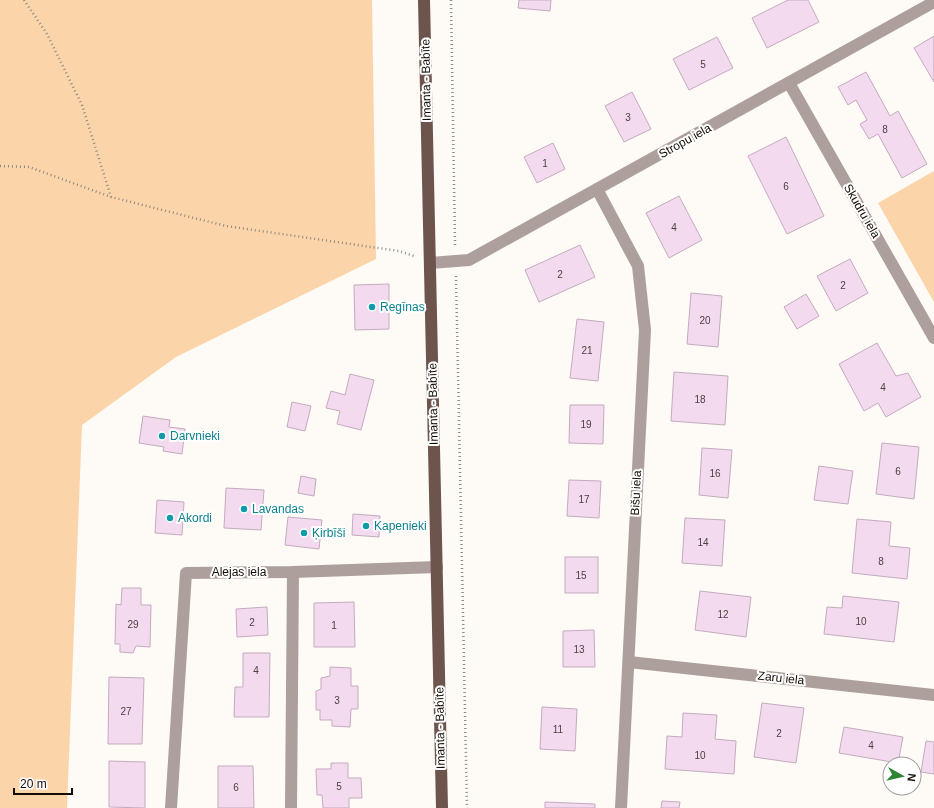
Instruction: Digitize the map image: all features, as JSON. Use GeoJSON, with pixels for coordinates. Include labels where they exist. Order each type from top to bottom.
{"type":"FeatureCollection","features":[{"type":"Feature","properties":{"kind":"main road","name":"Imanta - Babīte"},"geometry":{"type":"LineString","coordinates":[[424,0],[442,808]]}},
{"type":"Feature","properties":{"kind":"street","name":"Stropu iela"},"geometry":{"type":"LineString","coordinates":[[430,263],[469,260],[934,2]]}},
{"type":"Feature","properties":{"kind":"street","name":"Skudru iela"},"geometry":{"type":"LineString","coordinates":[[789,83],[934,338]]}},
{"type":"Feature","properties":{"kind":"street","name":"Bišu iela"},"geometry":{"type":"LineString","coordinates":[[597,189],[638,266],[645,330],[621,808]]}},
{"type":"Feature","properties":{"kind":"street"},"geometry":{"type":"LineString","coordinates":[[291,808],[293,572],[436,567]]}},
{"type":"Feature","properties":{"kind":"street","name":"Alejas iela"},"geometry":{"type":"LineString","coordinates":[[171,808],[186,573],[293,572]]}},
{"type":"Feature","properties":{"kind":"street","name":"Zaru iela"},"geometry":{"type":"LineString","coordinates":[[628,662],[934,695]]}},
{"type":"Feature","properties":{"kind":"path"},"geometry":{"type":"LineString","coordinates":[[24,0],[47,34],[82,105],[111,197]]}},
{"type":"Feature","properties":{"kind":"path"},"geometry":{"type":"LineString","coordinates":[[451,0],[467,808]]}},
{"type":"Feature","properties":{"kind":"path"},"geometry":{"type":"LineString","coordinates":[[0,166],[29,167],[111,197],[226,226],[400,251],[430,263]]}},
{"type":"Feature","properties":{"kind":"shaded area"},"geometry":{"type":"Polygon","coordinates":[[[0,0],[372,0],[376,259],[176,357],[82,425],[67,808],[0,808],[0,0]]]}},
{"type":"Feature","properties":{"kind":"shaded area"},"geometry":{"type":"Polygon","coordinates":[[[934,171],[934,302],[878,203],[934,171]]]}},
{"type":"Feature","properties":{"kind":"building"},"geometry":{"type":"Polygon","coordinates":[[[519,0],[551,0],[550,11],[518,8],[519,0]]]}},
{"type":"Feature","properties":{"kind":"building"},"geometry":{"type":"Polygon","coordinates":[[[788,0],[808,0],[819,22],[767,48],[752,18],[788,0]]]}},
{"type":"Feature","properties":{"kind":"building"},"geometry":{"type":"Polygon","coordinates":[[[934,36],[934,82],[914,48],[934,36]]]}},
{"type":"Feature","properties":{"kind":"building"},"geometry":{"type":"Polygon","coordinates":[[[717,37],[733,68],[689,90],[673,59],[717,37]]]}},
{"type":"Feature","properties":{"kind":"building"},"geometry":{"type":"Polygon","coordinates":[[[866,72],[890,116],[898,111],[927,164],[902,178],[878,134],[869,139],[860,124],[867,120],[856,100],[848,105],[838,87],[866,72]]]}},
{"type":"Feature","properties":{"kind":"building"},"geometry":{"type":"Polygon","coordinates":[[[632,92],[651,129],[624,142],[605,106],[632,92]]]}},
{"type":"Feature","properties":{"kind":"building"},"geometry":{"type":"Polygon","coordinates":[[[786,137],[824,216],[787,234],[748,156],[786,137]]]}},
{"type":"Feature","properties":{"kind":"building"},"geometry":{"type":"Polygon","coordinates":[[[553,143],[565,169],[537,183],[524,157],[553,143]]]}},
{"type":"Feature","properties":{"kind":"building"},"geometry":{"type":"Polygon","coordinates":[[[679,196],[702,240],[669,258],[646,213],[679,196]]]}},
{"type":"Feature","properties":{"kind":"building"},"geometry":{"type":"Polygon","coordinates":[[[580,245],[595,277],[539,302],[525,270],[580,245]]]}},
{"type":"Feature","properties":{"kind":"building"},"geometry":{"type":"Polygon","coordinates":[[[850,259],[868,293],[836,311],[817,276],[850,259]]]}},
{"type":"Feature","properties":{"kind":"building","name":"Regīnas"},"geometry":{"type":"Polygon","coordinates":[[[389,284],[389,329],[355,330],[354,285],[389,284]]]}},
{"type":"Feature","properties":{"kind":"building"},"geometry":{"type":"Polygon","coordinates":[[[691,293],[722,296],[718,347],[687,344],[691,293]]]}},
{"type":"Feature","properties":{"kind":"building"},"geometry":{"type":"Polygon","coordinates":[[[806,294],[819,316],[797,329],[784,307],[806,294]]]}},
{"type":"Feature","properties":{"kind":"building"},"geometry":{"type":"Polygon","coordinates":[[[577,319],[604,322],[598,381],[570,378],[577,319]]]}},
{"type":"Feature","properties":{"kind":"building"},"geometry":{"type":"Polygon","coordinates":[[[877,343],[896,376],[908,373],[921,397],[886,417],[878,403],[864,411],[839,364],[877,343]]]}},
{"type":"Feature","properties":{"kind":"building"},"geometry":{"type":"Polygon","coordinates":[[[674,372],[728,376],[725,425],[671,421],[674,372]]]}},
{"type":"Feature","properties":{"kind":"building"},"geometry":{"type":"Polygon","coordinates":[[[350,374],[374,380],[361,430],[337,424],[340,411],[326,408],[331,391],[345,395],[350,374]]]}},
{"type":"Feature","properties":{"kind":"building"},"geometry":{"type":"Polygon","coordinates":[[[292,402],[311,406],[305,431],[287,427],[292,402]]]}},
{"type":"Feature","properties":{"kind":"building"},"geometry":{"type":"Polygon","coordinates":[[[570,405],[604,405],[603,444],[569,443],[570,405]]]}},
{"type":"Feature","properties":{"kind":"building","name":"Darvnieki"},"geometry":{"type":"Polygon","coordinates":[[[143,416],[170,420],[169,427],[185,429],[182,454],[163,451],[164,447],[139,443],[143,416]]]}},
{"type":"Feature","properties":{"kind":"building"},"geometry":{"type":"Polygon","coordinates":[[[882,443],[919,447],[914,499],[876,494],[882,443]]]}},
{"type":"Feature","properties":{"kind":"building"},"geometry":{"type":"Polygon","coordinates":[[[702,448],[732,450],[728,498],[699,495],[702,448]]]}},
{"type":"Feature","properties":{"kind":"building"},"geometry":{"type":"Polygon","coordinates":[[[819,466],[853,471],[848,504],[814,500],[819,466]]]}},
{"type":"Feature","properties":{"kind":"building"},"geometry":{"type":"Polygon","coordinates":[[[301,476],[316,479],[314,496],[298,493],[301,476]]]}},
{"type":"Feature","properties":{"kind":"building"},"geometry":{"type":"Polygon","coordinates":[[[569,480],[601,481],[599,518],[567,516],[569,480]]]}},
{"type":"Feature","properties":{"kind":"building","name":"Lavandas"},"geometry":{"type":"Polygon","coordinates":[[[226,488],[264,490],[261,530],[224,528],[226,488]]]}},
{"type":"Feature","properties":{"kind":"building","name":"Akordi"},"geometry":{"type":"Polygon","coordinates":[[[157,500],[184,502],[182,535],[155,533],[157,500]]]}},
{"type":"Feature","properties":{"kind":"building","name":"Kapenieki"},"geometry":{"type":"Polygon","coordinates":[[[353,514],[380,516],[379,537],[352,535],[353,514]]]}},
{"type":"Feature","properties":{"kind":"building","name":"Ķirbīši"},"geometry":{"type":"Polygon","coordinates":[[[288,517],[322,520],[319,549],[285,545],[288,517]]]}},
{"type":"Feature","properties":{"kind":"building"},"geometry":{"type":"Polygon","coordinates":[[[685,518],[725,520],[722,566],[682,563],[685,518]]]}},
{"type":"Feature","properties":{"kind":"building"},"geometry":{"type":"Polygon","coordinates":[[[857,519],[891,522],[889,546],[910,548],[907,579],[852,573],[857,519]]]}},
{"type":"Feature","properties":{"kind":"building"},"geometry":{"type":"Polygon","coordinates":[[[565,557],[598,557],[598,593],[565,593],[565,557]]]}},
{"type":"Feature","properties":{"kind":"building"},"geometry":{"type":"Polygon","coordinates":[[[122,588],[141,588],[141,605],[151,605],[150,647],[136,646],[133,653],[120,652],[120,644],[115,644],[116,604],[121,605],[122,588]]]}},
{"type":"Feature","properties":{"kind":"building"},"geometry":{"type":"Polygon","coordinates":[[[700,591],[751,597],[746,637],[695,630],[700,591]]]}},
{"type":"Feature","properties":{"kind":"building"},"geometry":{"type":"Polygon","coordinates":[[[843,596],[899,602],[894,642],[824,634],[827,607],[842,608],[843,596]]]}},
{"type":"Feature","properties":{"kind":"building"},"geometry":{"type":"Polygon","coordinates":[[[354,602],[355,647],[314,647],[314,603],[354,602]]]}},
{"type":"Feature","properties":{"kind":"building"},"geometry":{"type":"Polygon","coordinates":[[[267,607],[268,635],[237,637],[236,609],[267,607]]]}},
{"type":"Feature","properties":{"kind":"building"},"geometry":{"type":"Polygon","coordinates":[[[594,630],[595,667],[563,667],[563,631],[594,630]]]}},
{"type":"Feature","properties":{"kind":"building"},"geometry":{"type":"Polygon","coordinates":[[[243,653],[270,653],[269,717],[234,717],[235,687],[243,687],[243,653]]]}},
{"type":"Feature","properties":{"kind":"building"},"geometry":{"type":"Polygon","coordinates":[[[330,667],[351,668],[351,686],[358,686],[358,709],[351,709],[350,727],[332,726],[332,720],[320,720],[320,710],[316,710],[316,691],[321,689],[321,678],[330,676],[330,667]]]}},
{"type":"Feature","properties":{"kind":"building"},"geometry":{"type":"Polygon","coordinates":[[[109,677],[144,678],[142,744],[108,744],[109,677]]]}},
{"type":"Feature","properties":{"kind":"building"},"geometry":{"type":"Polygon","coordinates":[[[762,703],[804,708],[796,763],[754,757],[762,703]]]}},
{"type":"Feature","properties":{"kind":"building"},"geometry":{"type":"Polygon","coordinates":[[[542,707],[577,709],[575,751],[540,749],[542,707]]]}},
{"type":"Feature","properties":{"kind":"building"},"geometry":{"type":"Polygon","coordinates":[[[683,713],[717,715],[715,739],[736,741],[734,774],[665,769],[667,736],[682,737],[683,713]]]}},
{"type":"Feature","properties":{"kind":"building"},"geometry":{"type":"Polygon","coordinates":[[[844,727],[903,737],[899,756],[882,756],[882,760],[839,753],[844,727]]]}},
{"type":"Feature","properties":{"kind":"building"},"geometry":{"type":"Polygon","coordinates":[[[926,741],[934,742],[934,774],[922,772],[926,741]]]}},
{"type":"Feature","properties":{"kind":"building"},"geometry":{"type":"Polygon","coordinates":[[[109,761],[145,762],[145,808],[109,807],[109,761]]]}},
{"type":"Feature","properties":{"kind":"building"},"geometry":{"type":"Polygon","coordinates":[[[331,763],[348,763],[348,778],[361,778],[362,798],[349,798],[349,808],[323,808],[322,795],[317,795],[316,769],[331,769],[331,763]]]}},
{"type":"Feature","properties":{"kind":"building"},"geometry":{"type":"Polygon","coordinates":[[[218,766],[253,766],[254,808],[218,808],[218,766]]]}},
{"type":"Feature","properties":{"kind":"building"},"geometry":{"type":"Polygon","coordinates":[[[662,801],[680,802],[679,808],[661,808],[662,801]]]}},
{"type":"Feature","properties":{"kind":"building"},"geometry":{"type":"Polygon","coordinates":[[[545,802],[595,804],[595,808],[545,808],[545,802]]]}},
{"type":"Feature","properties":{"kind":"place","name":"Regīnas"},"geometry":{"type":"Point","coordinates":[372,307]}},
{"type":"Feature","properties":{"kind":"place","name":"Darvnieki"},"geometry":{"type":"Point","coordinates":[162,436]}},
{"type":"Feature","properties":{"kind":"place","name":"Lavandas"},"geometry":{"type":"Point","coordinates":[244,509]}},
{"type":"Feature","properties":{"kind":"place","name":"Akordi"},"geometry":{"type":"Point","coordinates":[170,518]}},
{"type":"Feature","properties":{"kind":"place","name":"Kapenieki"},"geometry":{"type":"Point","coordinates":[366,526]}},
{"type":"Feature","properties":{"kind":"place","name":"Ķirbīši"},"geometry":{"type":"Point","coordinates":[304,533]}}]}
